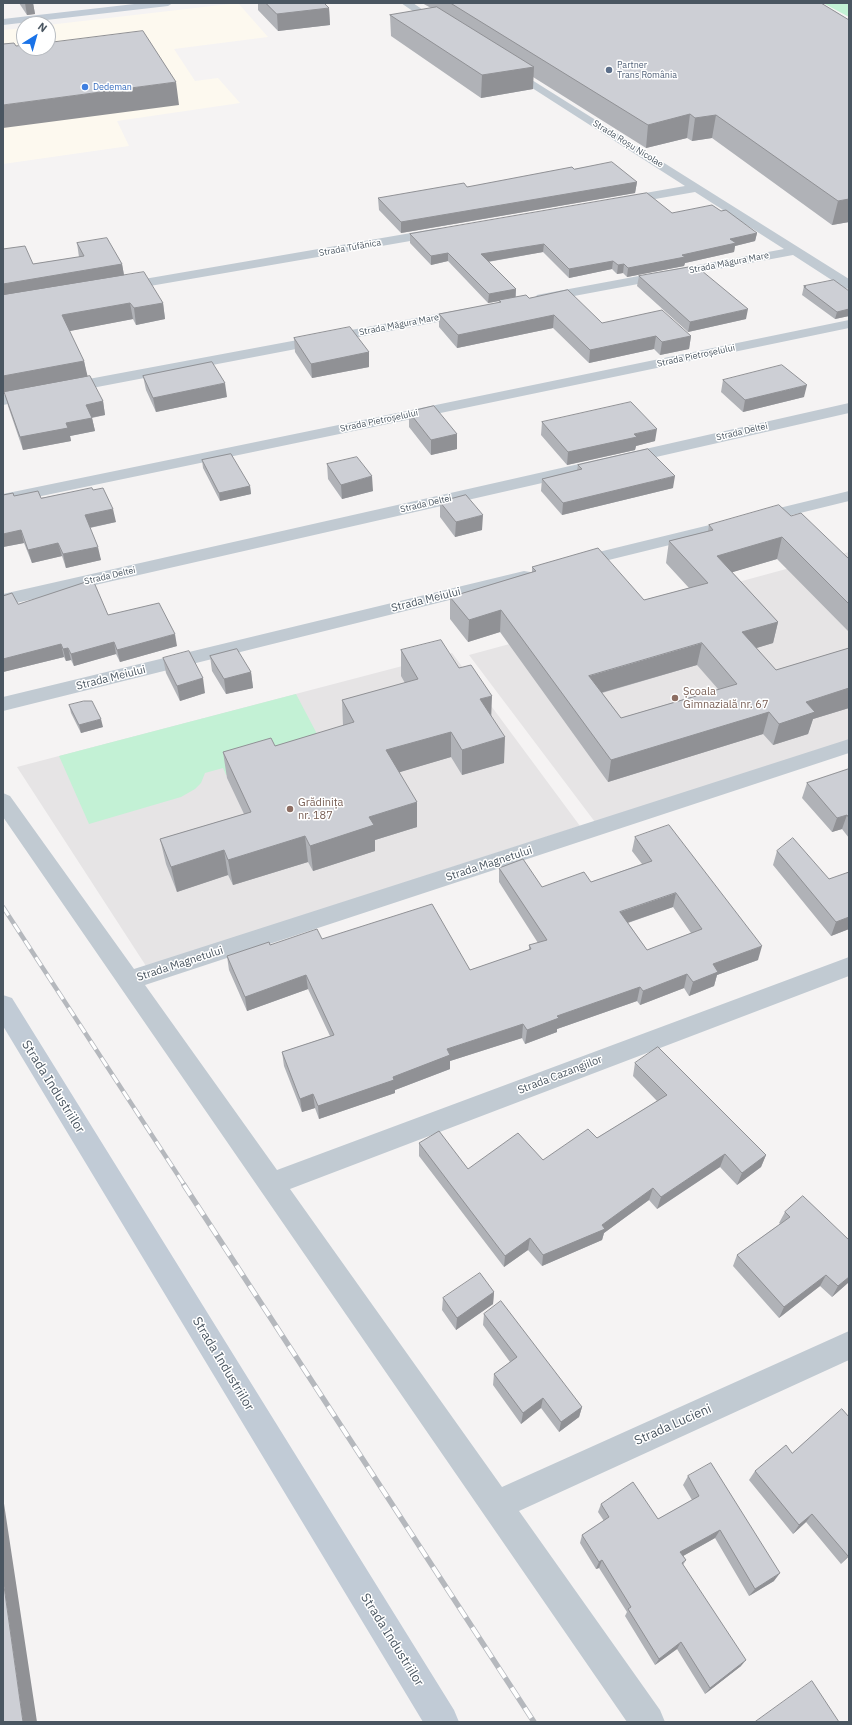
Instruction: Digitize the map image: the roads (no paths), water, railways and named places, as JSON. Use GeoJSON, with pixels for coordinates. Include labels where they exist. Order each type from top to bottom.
{"type":"FeatureCollection","features":[{"type":"Feature","properties":{"kind":"main road"},"geometry":{"type":"LineString","coordinates":[[3,22],[168,3]]}},
{"type":"Feature","properties":{"kind":"main road","name":"Strada Industriilor"},"geometry":{"type":"LineString","coordinates":[[3,1005],[442,1722]]}},
{"type":"Feature","properties":{"kind":"street"},"geometry":{"type":"LineString","coordinates":[[406,3],[456,35]]}},
{"type":"Feature","properties":{"kind":"street","name":"Strada Roșu Nicolae"},"geometry":{"type":"LineString","coordinates":[[496,60],[849,285]]}},
{"type":"Feature","properties":{"kind":"street"},"geometry":{"type":"LineString","coordinates":[[611,203],[697,188]]}},
{"type":"Feature","properties":{"kind":"street","name":"Strada Tufănica"},"geometry":{"type":"LineString","coordinates":[[104,290],[455,230]]}},
{"type":"Feature","properties":{"kind":"street","name":"Strada Măgura Mare"},"geometry":{"type":"LineString","coordinates":[[528,301],[795,250]]}},
{"type":"Feature","properties":{"kind":"street"},"geometry":{"type":"LineString","coordinates":[[823,269],[843,265]]}},
{"type":"Feature","properties":{"kind":"street","name":"Strada Măgura Mare"},"geometry":{"type":"LineString","coordinates":[[3,400],[481,310]]}},
{"type":"Feature","properties":{"kind":"street","name":"Strada Pietroșelului"},"geometry":{"type":"LineString","coordinates":[[3,499],[849,324]]}},
{"type":"Feature","properties":{"kind":"street","name":"Strada Deltei"},"geometry":{"type":"LineString","coordinates":[[3,600],[849,408]]}},
{"type":"Feature","properties":{"kind":"street"},"geometry":{"type":"LineString","coordinates":[[562,567],[849,496]]}},
{"type":"Feature","properties":{"kind":"street","name":"Strada Meiului"},"geometry":{"type":"LineString","coordinates":[[3,704],[538,573]]}},
{"type":"Feature","properties":{"kind":"street","name":"Strada Magnetului"},"geometry":{"type":"LineString","coordinates":[[128,980],[849,746]]}},
{"type":"Feature","properties":{"kind":"street"},"geometry":{"type":"LineString","coordinates":[[3,801],[498,1505],[648,1722]]}},
{"type":"Feature","properties":{"kind":"street","name":"Strada Cazangiilor"},"geometry":{"type":"LineString","coordinates":[[272,1184],[849,966]]}},
{"type":"Feature","properties":{"kind":"street","name":"Strada Lucieni"},"geometry":{"type":"LineString","coordinates":[[498,1505],[849,1345]]}},
{"type":"Feature","properties":{"kind":"railway"},"geometry":{"type":"LineString","coordinates":[[3,907],[185,1186]]}},
{"type":"Feature","properties":{"kind":"railway"},"geometry":{"type":"LineString","coordinates":[[184,1185],[534,1722]]}},
{"type":"Feature","properties":{"kind":"place","name":"Partner Trans România"},"geometry":{"type":"Point","coordinates":[609,70]}},
{"type":"Feature","properties":{"kind":"place","name":"Dedeman"},"geometry":{"type":"Point","coordinates":[85,87]}},
{"type":"Feature","properties":{"kind":"place","name":"Școala Gimnazială nr. 67"},"geometry":{"type":"Point","coordinates":[675,698]}},
{"type":"Feature","properties":{"kind":"place","name":"Grădinița nr. 187"},"geometry":{"type":"Point","coordinates":[290,809]}}]}
